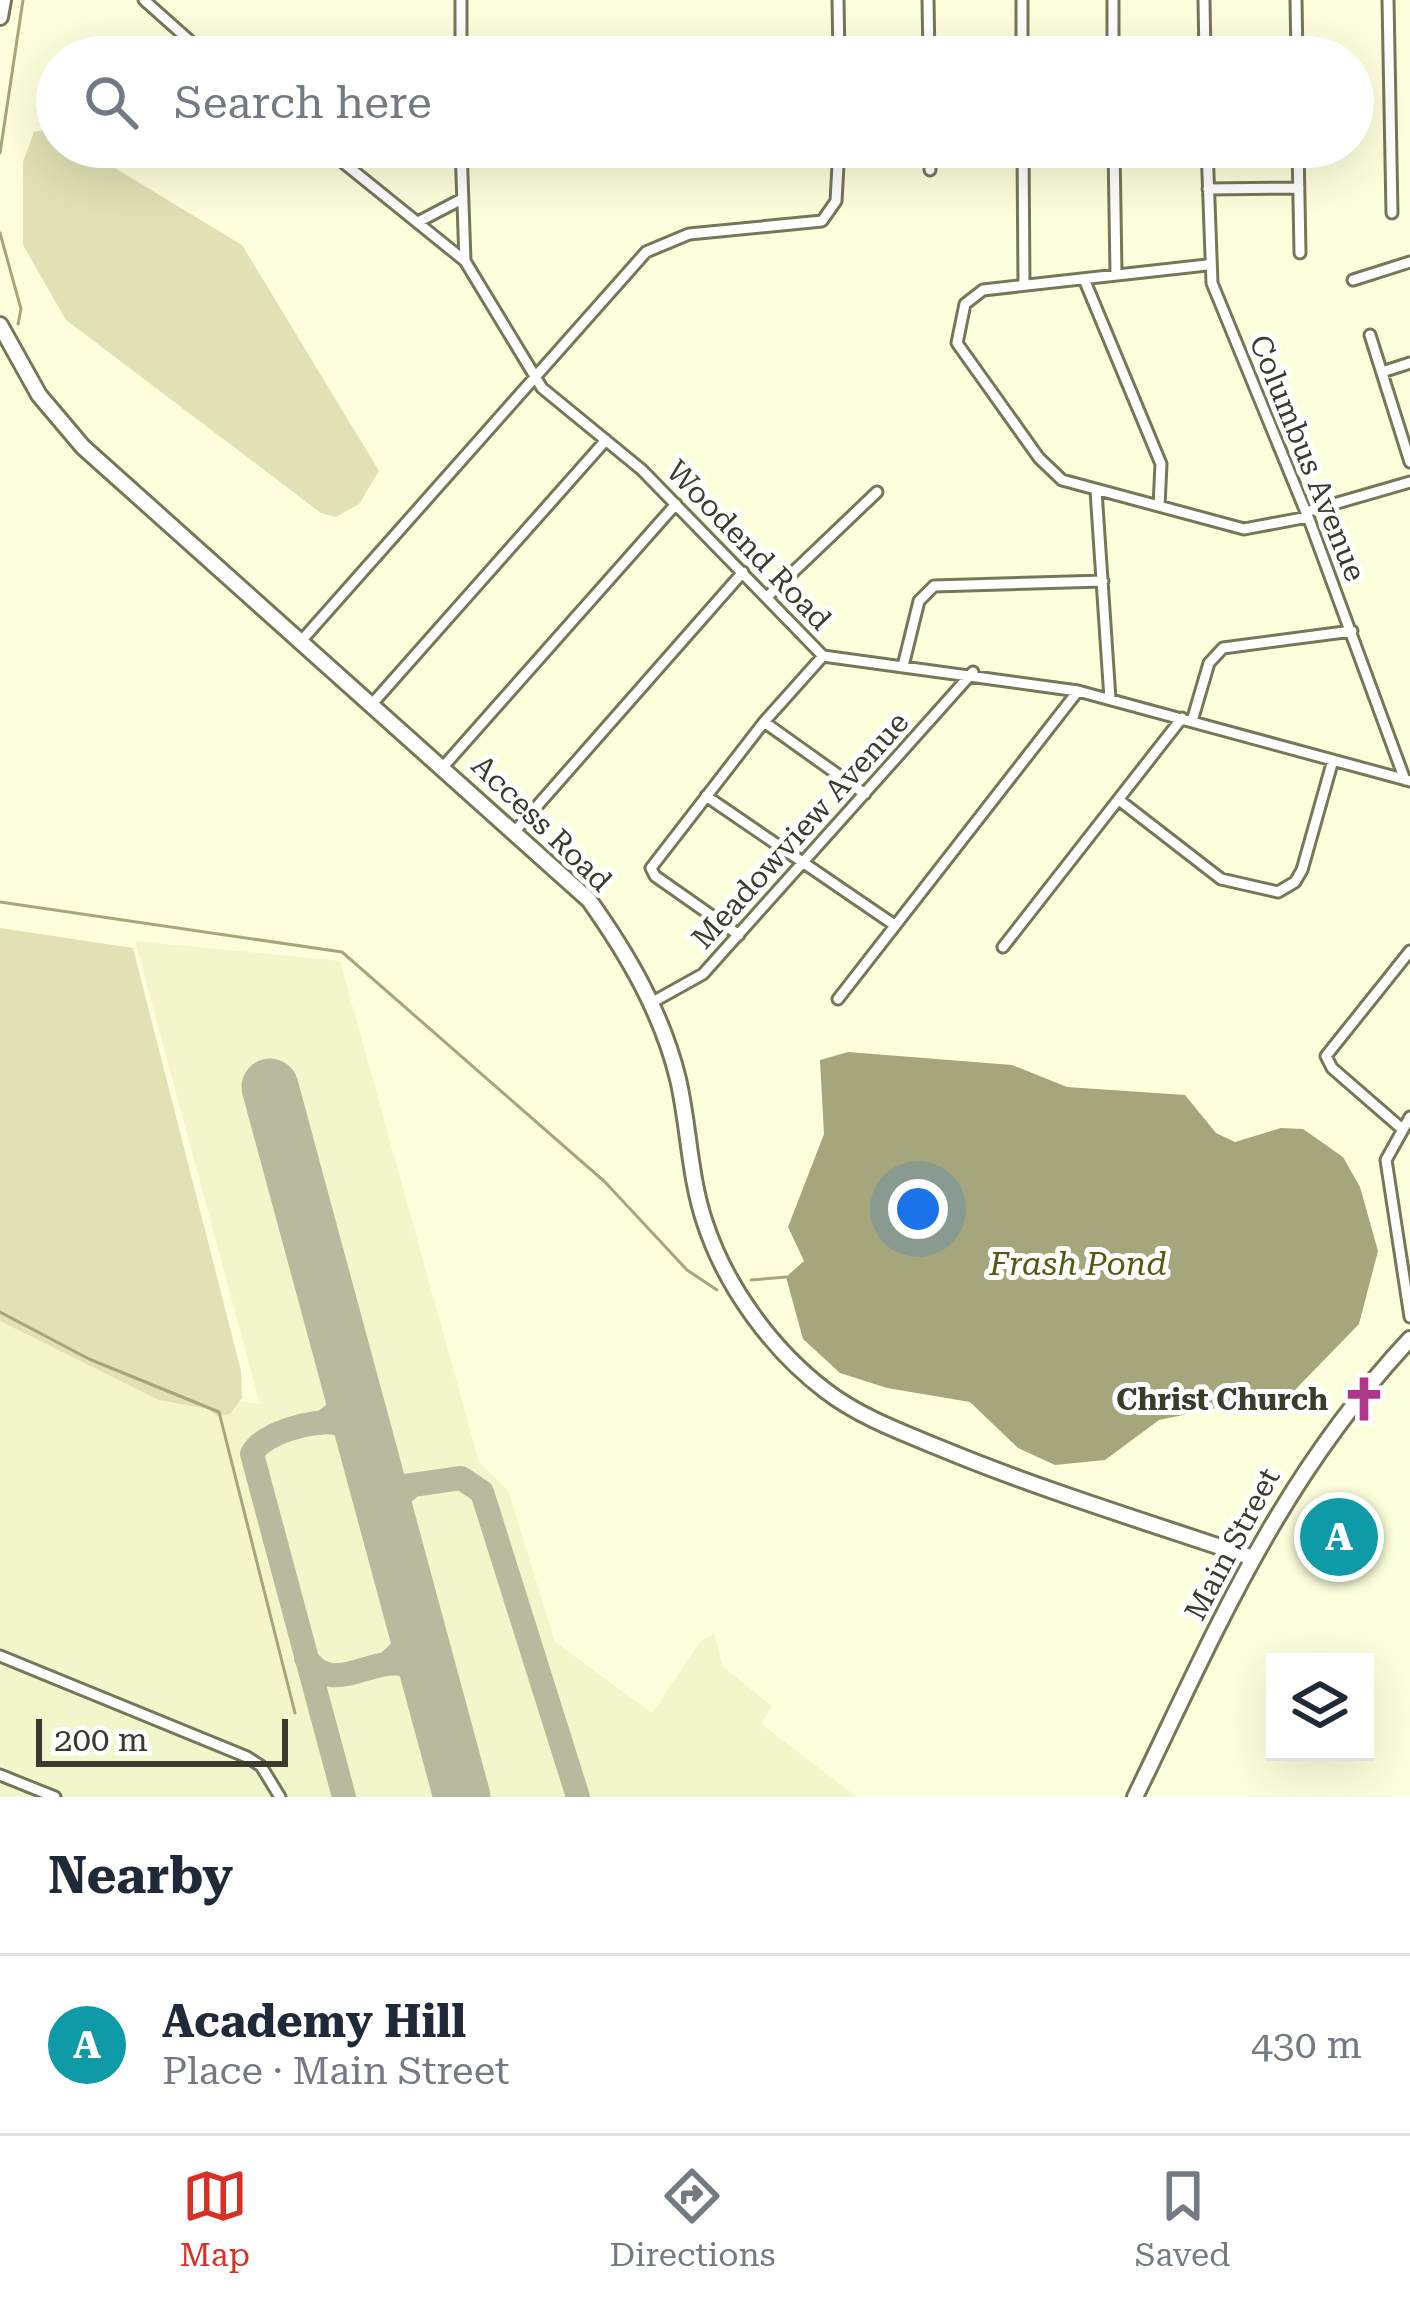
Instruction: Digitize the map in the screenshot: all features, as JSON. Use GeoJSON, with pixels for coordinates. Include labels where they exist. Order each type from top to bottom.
{"type":"FeatureCollection","features":[{"type":"Feature","properties":{"kind":"main road"},"geometry":{"type":"LineString","coordinates":[[0,17],[3,0]]}},
{"type":"Feature","properties":{"kind":"main road","name":"Access Road"},"geometry":{"type":"LineString","coordinates":[[0,325],[39,395],[75,438],[589,900],[625,949],[651,1003],[678,1080],[694,1182],[712,1241],[756,1319],[819,1385],[875,1421],[970,1461],[1250,1557]]}},
{"type":"Feature","properties":{"kind":"main road","name":"Main Street"},"geometry":{"type":"LineString","coordinates":[[1135,1797],[1250,1557],[1334,1426],[1410,1340]]}},
{"type":"Feature","properties":{"kind":"street"},"geometry":{"type":"LineString","coordinates":[[143,0],[184,36]]}},
{"type":"Feature","properties":{"kind":"street"},"geometry":{"type":"LineString","coordinates":[[461,0],[461,36]]}},
{"type":"Feature","properties":{"kind":"street"},"geometry":{"type":"LineString","coordinates":[[838,0],[839,36]]}},
{"type":"Feature","properties":{"kind":"street"},"geometry":{"type":"LineString","coordinates":[[928,0],[929,36]]}},
{"type":"Feature","properties":{"kind":"street"},"geometry":{"type":"LineString","coordinates":[[1022,0],[1022,36]]}},
{"type":"Feature","properties":{"kind":"street"},"geometry":{"type":"LineString","coordinates":[[1113,0],[1113,36]]}},
{"type":"Feature","properties":{"kind":"street"},"geometry":{"type":"LineString","coordinates":[[1204,0],[1205,36]]}},
{"type":"Feature","properties":{"kind":"street"},"geometry":{"type":"LineString","coordinates":[[1296,0],[1297,36]]}},
{"type":"Feature","properties":{"kind":"street"},"geometry":{"type":"LineString","coordinates":[[1388,0],[1392,213]]}},
{"type":"Feature","properties":{"kind":"street","name":"Woodend Road"},"geometry":{"type":"LineString","coordinates":[[350,168],[465,261],[535,380],[676,504],[824,656],[973,672],[1078,691],[1408,780]]}},
{"type":"Feature","properties":{"kind":"street"},"geometry":{"type":"LineString","coordinates":[[461,168],[465,261]]}},
{"type":"Feature","properties":{"kind":"street"},"geometry":{"type":"LineString","coordinates":[[302,640],[634,264],[660,244],[689,234],[822,220],[836,201],[838,168]]}},
{"type":"Feature","properties":{"kind":"street"},"geometry":{"type":"LineString","coordinates":[[1023,168],[1024,285]]}},
{"type":"Feature","properties":{"kind":"street"},"geometry":{"type":"LineString","coordinates":[[1114,168],[1116,274]]}},
{"type":"Feature","properties":{"kind":"street","name":"Columbus Avenue"},"geometry":{"type":"LineString","coordinates":[[1208,168],[1207,265],[1408,780]]}},
{"type":"Feature","properties":{"kind":"street"},"geometry":{"type":"LineString","coordinates":[[1299,168],[1300,253]]}},
{"type":"Feature","properties":{"kind":"street"},"geometry":{"type":"LineString","coordinates":[[1208,189],[1299,188]]}},
{"type":"Feature","properties":{"kind":"street"},"geometry":{"type":"LineString","coordinates":[[418,222],[462,199]]}},
{"type":"Feature","properties":{"kind":"street"},"geometry":{"type":"LineString","coordinates":[[1353,280],[1410,262]]}},
{"type":"Feature","properties":{"kind":"street"},"geometry":{"type":"LineString","coordinates":[[1207,265],[1024,285],[972,296],[957,324],[958,343],[1048,468],[1096,491],[1244,530],[1410,482]]}},
{"type":"Feature","properties":{"kind":"street"},"geometry":{"type":"LineString","coordinates":[[1084,279],[1161,464],[1159,506]]}},
{"type":"Feature","properties":{"kind":"street"},"geometry":{"type":"LineString","coordinates":[[1370,335],[1410,462]]}},
{"type":"Feature","properties":{"kind":"street"},"geometry":{"type":"LineString","coordinates":[[1382,372],[1410,363]]}},
{"type":"Feature","properties":{"kind":"street"},"geometry":{"type":"LineString","coordinates":[[372,704],[606,440]]}},
{"type":"Feature","properties":{"kind":"street"},"geometry":{"type":"LineString","coordinates":[[1096,491],[1110,699]]}},
{"type":"Feature","properties":{"kind":"street"},"geometry":{"type":"LineString","coordinates":[[767,597],[877,492]]}},
{"type":"Feature","properties":{"kind":"street"},"geometry":{"type":"LineString","coordinates":[[443,767],[676,504]]}},
{"type":"Feature","properties":{"kind":"street"},"geometry":{"type":"LineString","coordinates":[[516,830],[743,572]]}},
{"type":"Feature","properties":{"kind":"street"},"geometry":{"type":"LineString","coordinates":[[903,666],[919,601],[934,586],[1103,581]]}},
{"type":"Feature","properties":{"kind":"street"},"geometry":{"type":"LineString","coordinates":[[1003,947],[1187,720],[1208,663],[1223,648],[1352,631]]}},
{"type":"Feature","properties":{"kind":"street"},"geometry":{"type":"LineString","coordinates":[[739,935],[655,876],[653,865],[764,722],[824,656]]}},
{"type":"Feature","properties":{"kind":"street","name":"Meadowview Avenue"},"geometry":{"type":"LineString","coordinates":[[651,1003],[703,974],[973,672]]}},
{"type":"Feature","properties":{"kind":"street"},"geometry":{"type":"LineString","coordinates":[[838,999],[1078,691]]}},
{"type":"Feature","properties":{"kind":"street"},"geometry":{"type":"LineString","coordinates":[[764,722],[865,794]]}},
{"type":"Feature","properties":{"kind":"street"},"geometry":{"type":"LineString","coordinates":[[1119,800],[1221,880],[1278,892],[1295,882],[1302,870],[1333,760]]}},
{"type":"Feature","properties":{"kind":"street"},"geometry":{"type":"LineString","coordinates":[[706,796],[893,923]]}},
{"type":"Feature","properties":{"kind":"street"},"geometry":{"type":"LineString","coordinates":[[1401,1128],[1332,1068],[1326,1056],[1410,951]]}},
{"type":"Feature","properties":{"kind":"street"},"geometry":{"type":"LineString","coordinates":[[1410,1117],[1386,1160],[1410,1317]]}},
{"type":"Feature","properties":{"kind":"street"},"geometry":{"type":"LineString","coordinates":[[0,1656],[247,1757],[261,1766],[280,1797]]}},
{"type":"Feature","properties":{"kind":"street"},"geometry":{"type":"LineString","coordinates":[[0,1775],[56,1797]]}},
{"type":"Feature","properties":{"kind":"shaded area"},"geometry":{"type":"Polygon","coordinates":[[[34,132],[36,168],[115,168],[242,245],[379,471],[359,504],[336,517],[321,513],[66,320],[23,245],[23,162],[34,132]]]}},
{"type":"Feature","properties":{"kind":"shaded area"},"geometry":{"type":"Polygon","coordinates":[[[0,928],[133,948],[241,1371],[242,1398],[230,1414],[217,1416],[208,1409],[159,1400],[0,1321],[0,928]]]}},
{"type":"Feature","properties":{"kind":"shaded area"},"geometry":{"type":"Polygon","coordinates":[[[135,941],[340,961],[479,1462],[508,1490],[555,1642],[652,1713],[700,1642],[714,1633],[723,1667],[772,1706],[761,1724],[857,1797],[0,1797],[0,1315],[183,1396],[260,1404],[135,941]]]}},
{"type":"Feature","properties":{"kind":"water","name":"Frash Pond"},"geometry":{"type":"Polygon","coordinates":[[[848,1052],[1012,1065],[1067,1087],[1185,1095],[1216,1133],[1235,1142],[1281,1128],[1303,1129],[1343,1157],[1360,1187],[1378,1251],[1359,1324],[1293,1392],[1159,1420],[1105,1460],[1055,1465],[1018,1448],[970,1402],[887,1388],[840,1373],[803,1339],[786,1277],[804,1261],[788,1227],[824,1134],[820,1060],[848,1052]]]}},
{"type":"Feature","properties":{"kind":"waterway"},"geometry":{"type":"LineString","coordinates":[[0,153],[23,0]]}},
{"type":"Feature","properties":{"kind":"waterway"},"geometry":{"type":"LineString","coordinates":[[0,233],[21,309],[18,324]]}},
{"type":"Feature","properties":{"kind":"waterway"},"geometry":{"type":"LineString","coordinates":[[0,902],[342,952],[605,1182],[687,1270],[717,1290]]}},
{"type":"Feature","properties":{"kind":"waterway"},"geometry":{"type":"LineString","coordinates":[[751,1280],[786,1277]]}},
{"type":"Feature","properties":{"kind":"waterway"},"geometry":{"type":"LineString","coordinates":[[0,1312],[89,1359],[219,1412],[295,1713]]}},
{"type":"Feature","properties":{"kind":"taxiway"},"geometry":{"type":"LineString","coordinates":[[322,1423],[342,1408],[349,1380]]}},
{"type":"Feature","properties":{"kind":"taxiway"},"geometry":{"type":"LineString","coordinates":[[344,1797],[252,1454],[276,1434],[325,1422],[350,1428],[367,1446]]}},
{"type":"Feature","properties":{"kind":"taxiway"},"geometry":{"type":"LineString","coordinates":[[374,1470],[392,1488],[461,1478],[482,1492],[578,1797]]}},
{"type":"Feature","properties":{"kind":"taxiway"},"geometry":{"type":"LineString","coordinates":[[388,1523],[393,1502],[407,1490]]}},
{"type":"Feature","properties":{"kind":"taxiway"},"geometry":{"type":"LineString","coordinates":[[389,1662],[408,1644],[413,1617]]}},
{"type":"Feature","properties":{"kind":"taxiway"},"geometry":{"type":"LineString","coordinates":[[306,1658],[320,1671],[335,1675],[403,1664],[419,1673],[434,1693]]}},
{"type":"Feature","properties":{"kind":"runway"},"geometry":{"type":"LineString","coordinates":[[270,1087],[462,1797]]}},
{"type":"Feature","properties":{"kind":"place","name":"Christ Church"},"geometry":{"type":"Point","coordinates":[1364,1399]}},
{"type":"Feature","properties":{"kind":"place","name":"Academy Hill"},"geometry":{"type":"Point","coordinates":[1339,1537]}}]}
